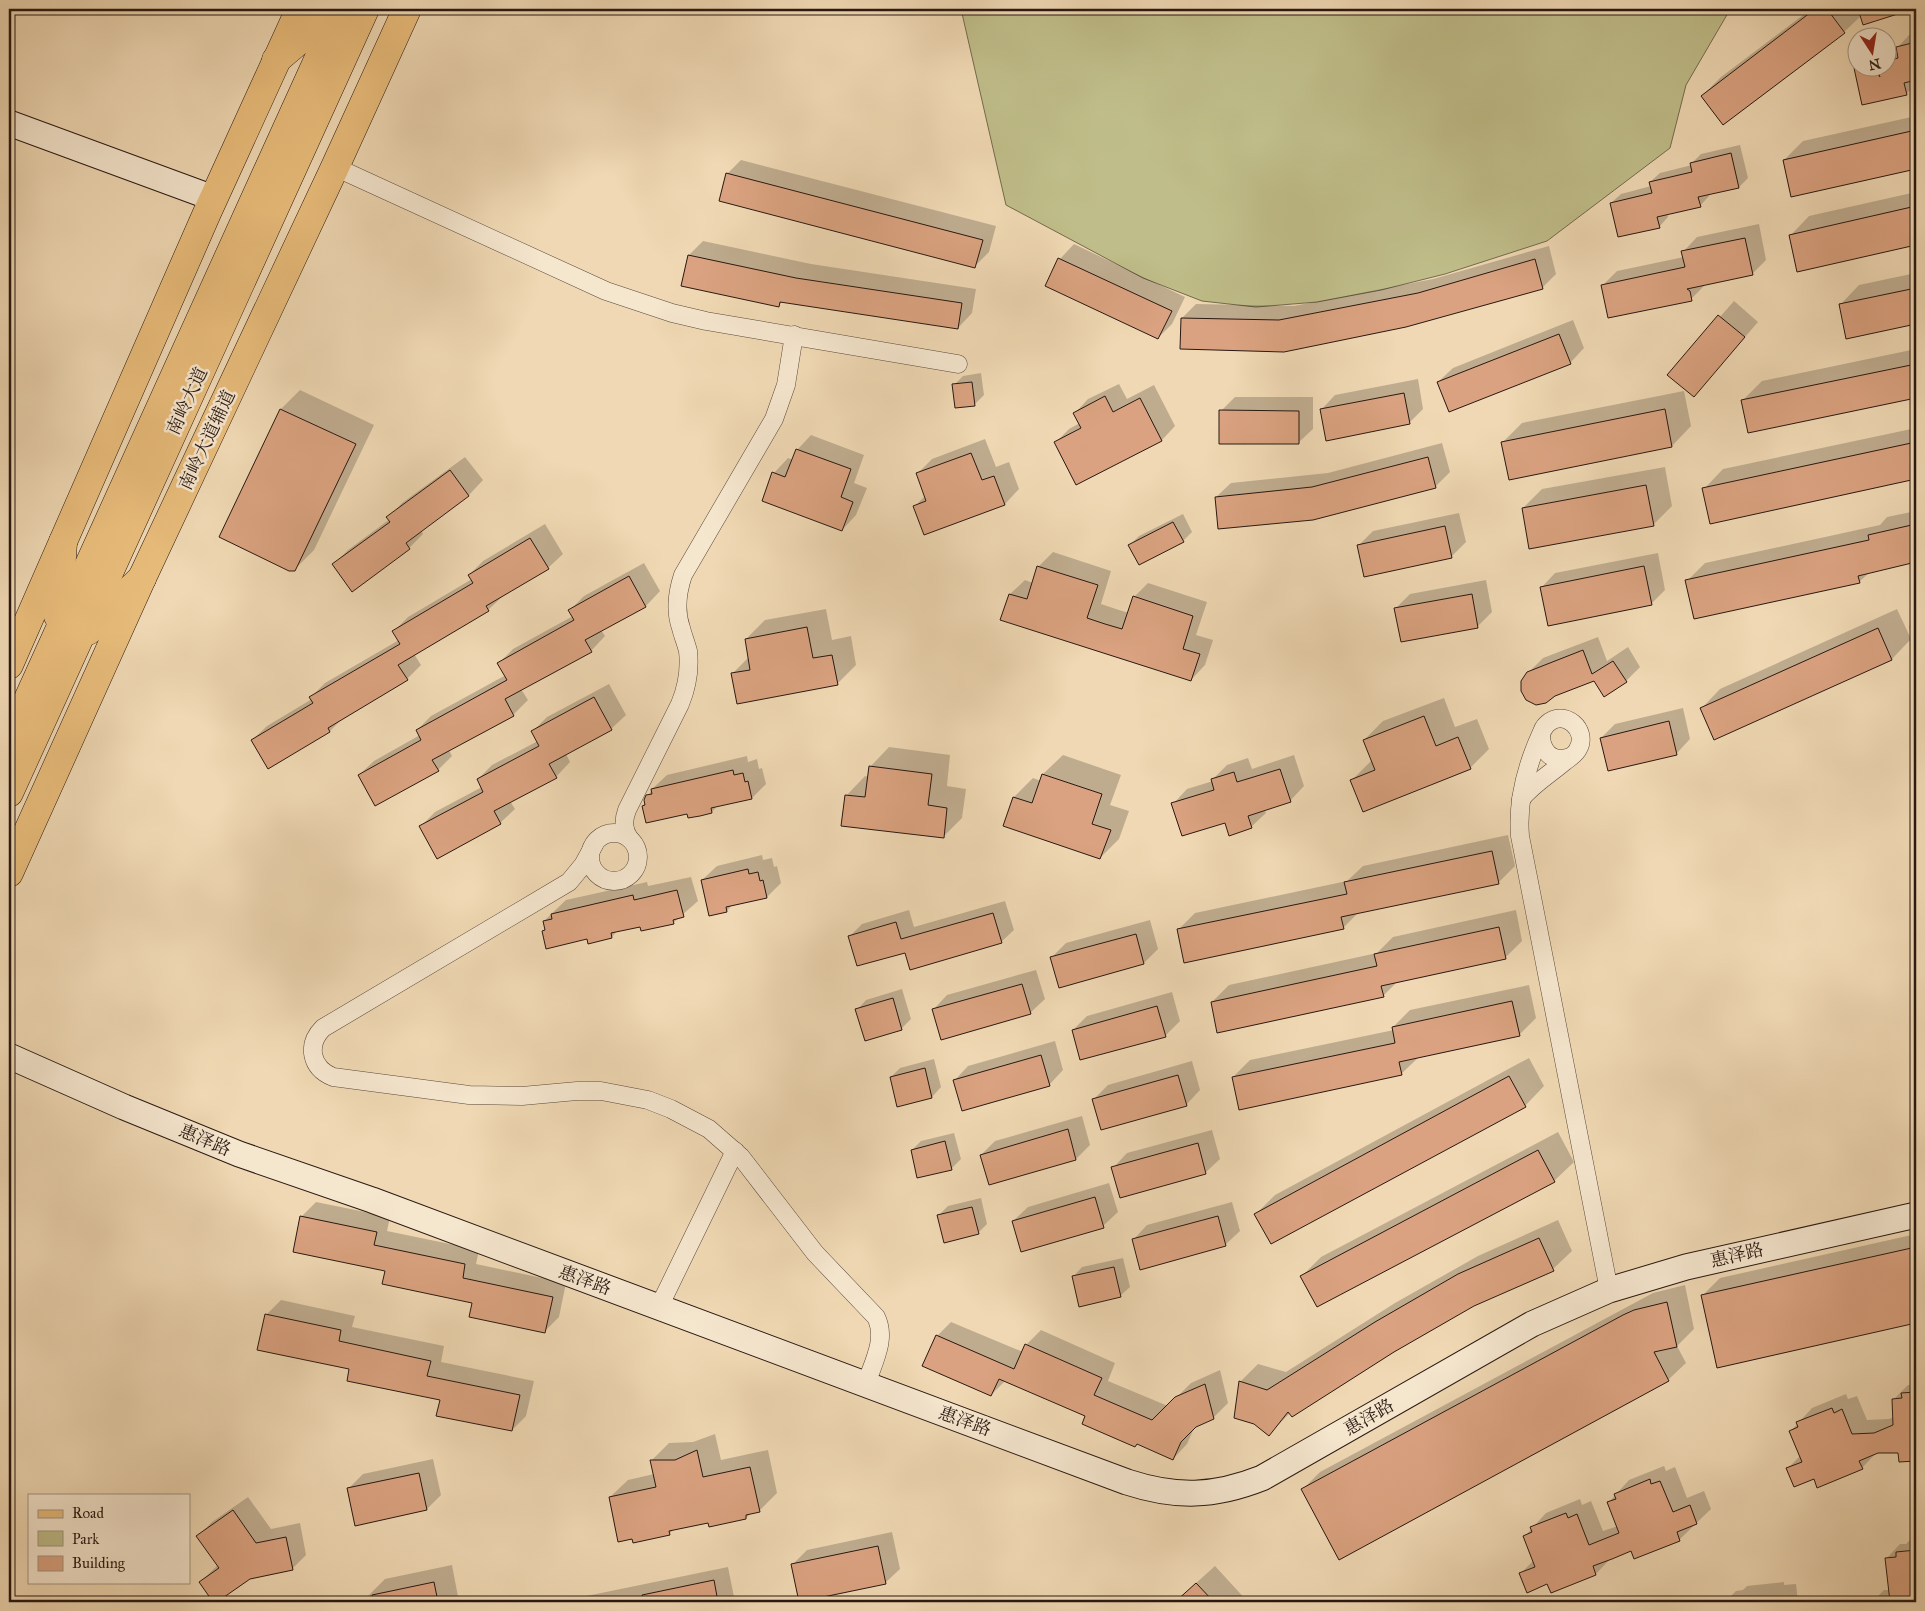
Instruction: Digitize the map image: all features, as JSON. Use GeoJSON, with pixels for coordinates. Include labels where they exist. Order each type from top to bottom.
{"type":"FeatureCollection","features":[{"type":"Feature","properties":{"kind":"main road"},"geometry":{"type":"LineString","coordinates":[[9,665],[213,198],[300,9]]}},
{"type":"Feature","properties":{"kind":"main road"},"geometry":{"type":"LineString","coordinates":[[276,60],[336,9]]}},
{"type":"Feature","properties":{"kind":"main road","name":"南岭大道"},"geometry":{"type":"LineString","coordinates":[[9,792],[67,639],[342,9]]}},
{"type":"Feature","properties":{"kind":"main road","name":"南岭大道"},"geometry":{"type":"LineString","coordinates":[[9,741],[67,639],[365,9]]}},
{"type":"Feature","properties":{"kind":"main road","name":"南岭大道辅道"},"geometry":{"type":"LineString","coordinates":[[9,873],[142,578],[407,9]]}},
{"type":"Feature","properties":{"kind":"main road"},"geometry":{"type":"LineString","coordinates":[[64,542],[67,639]]}},
{"type":"Feature","properties":{"kind":"main road"},"geometry":{"type":"LineString","coordinates":[[67,639],[142,578]]}},
{"type":"Feature","properties":{"kind":"street"},"geometry":{"type":"LineString","coordinates":[[9,123],[213,198]]}},
{"type":"Feature","properties":{"kind":"street"},"geometry":{"type":"LineString","coordinates":[[335,167],[606,292],[681,315],[958,364]]}},
{"type":"Feature","properties":{"kind":"street"},"geometry":{"type":"LineString","coordinates":[[794,336],[786,385],[774,419],[683,575],[678,596],[678,617],[688,651],[689,664],[685,691],[626,810],[615,826],[596,842],[584,865],[569,882],[323,1028],[318,1033],[312,1046],[312,1053],[317,1066],[333,1077],[469,1096],[522,1096],[577,1091],[601,1091],[648,1100],[690,1118],[735,1151],[756,1173],[774,1201],[815,1253],[876,1317],[880,1325],[881,1337],[866,1384]]}},
{"type":"Feature","properties":{"kind":"street"},"geometry":{"type":"LineString","coordinates":[[1521,799],[1528,790],[1578,750],[1582,740],[1579,730],[1571,721],[1559,718],[1548,723],[1541,734],[1526,771],[1521,799],[1519,825],[1609,1290]]}},
{"type":"Feature","properties":{"kind":"street"},"geometry":{"type":"LineString","coordinates":[[1541,734],[1542,746],[1550,756],[1560,759],[1570,757]]}},
{"type":"Feature","properties":{"kind":"street"},"geometry":{"type":"LineString","coordinates":[[569,882],[590,878],[621,879],[627,876],[636,866],[637,852],[624,829],[626,810]]}},
{"type":"Feature","properties":{"kind":"street"},"geometry":{"type":"LineString","coordinates":[[609,880],[598,874],[593,868],[591,852],[596,842],[606,835],[614,833],[629,838]]}},
{"type":"Feature","properties":{"kind":"street","name":"惠泽路"},"geometry":{"type":"LineString","coordinates":[[9,1056],[124,1107],[239,1154],[372,1200],[1140,1486],[1167,1492],[1208,1493],[1226,1490],[1262,1478],[1532,1324],[1609,1290],[1686,1267],[1916,1215]]}},
{"type":"Feature","properties":{"kind":"street"},"geometry":{"type":"LineString","coordinates":[[659,1308],[735,1151]]}},
{"type":"Feature","properties":{"kind":"green space"},"geometry":{"type":"Polygon","coordinates":[[[961,9],[1736,9],[1728,13],[1686,85],[1670,148],[1547,241],[1445,274],[1381,290],[1317,302],[1256,307],[1202,301],[1143,278],[1006,205],[961,9]]]}},
{"type":"Feature","properties":{"kind":"building"},"geometry":{"type":"Polygon","coordinates":[[[1815,9],[1827,9],[1845,33],[1723,125],[1701,96],[1815,9]]]}},
{"type":"Feature","properties":{"kind":"building"},"geometry":{"type":"Polygon","coordinates":[[[1858,9],[1904,9],[1904,12],[1863,25],[1858,9]]]}},
{"type":"Feature","properties":{"kind":"building"},"geometry":{"type":"Polygon","coordinates":[[[1916,42],[1916,80],[1904,83],[1907,95],[1862,105],[1856,78],[1898,78],[1898,46],[1916,42]]]}},
{"type":"Feature","properties":{"kind":"building"},"geometry":{"type":"Polygon","coordinates":[[[1916,130],[1916,169],[1791,197],[1783,160],[1916,130]]]}},
{"type":"Feature","properties":{"kind":"building"},"geometry":{"type":"Polygon","coordinates":[[[1731,153],[1739,188],[1698,197],[1701,207],[1657,217],[1660,228],[1618,237],[1610,203],[1652,193],[1649,182],[1692,172],[1690,163],[1731,153]]]}},
{"type":"Feature","properties":{"kind":"building"},"geometry":{"type":"Polygon","coordinates":[[[726,173],[983,240],[975,268],[719,201],[726,173]]]}},
{"type":"Feature","properties":{"kind":"building"},"geometry":{"type":"Polygon","coordinates":[[[1916,206],[1916,245],[1797,272],[1789,235],[1916,206]]]}},
{"type":"Feature","properties":{"kind":"building"},"geometry":{"type":"Polygon","coordinates":[[[1745,238],[1753,275],[1687,289],[1690,291],[1692,301],[1608,318],[1601,285],[1685,267],[1681,251],[1745,238]]]}},
{"type":"Feature","properties":{"kind":"building"},"geometry":{"type":"Polygon","coordinates":[[[688,255],[796,278],[962,303],[958,329],[780,302],[779,307],[681,286],[688,255]]]}},
{"type":"Feature","properties":{"kind":"building"},"geometry":{"type":"Polygon","coordinates":[[[1058,258],[1172,311],[1158,339],[1045,286],[1058,258]]]}},
{"type":"Feature","properties":{"kind":"building"},"geometry":{"type":"Polygon","coordinates":[[[1535,259],[1543,289],[1406,327],[1284,352],[1180,349],[1181,318],[1279,320],[1418,293],[1535,259]]]}},
{"type":"Feature","properties":{"kind":"building"},"geometry":{"type":"Polygon","coordinates":[[[1916,288],[1916,324],[1846,339],[1839,304],[1916,288]]]}},
{"type":"Feature","properties":{"kind":"building"},"geometry":{"type":"Polygon","coordinates":[[[1718,315],[1745,337],[1694,397],[1667,375],[1718,315]]]}},
{"type":"Feature","properties":{"kind":"building"},"geometry":{"type":"Polygon","coordinates":[[[1559,334],[1571,364],[1449,412],[1437,382],[1559,334]]]}},
{"type":"Feature","properties":{"kind":"building"},"geometry":{"type":"Polygon","coordinates":[[[1916,364],[1916,398],[1748,433],[1741,400],[1916,364]]]}},
{"type":"Feature","properties":{"kind":"building"},"geometry":{"type":"Polygon","coordinates":[[[972,382],[975,406],[955,408],[952,384],[972,382]]]}},
{"type":"Feature","properties":{"kind":"building"},"geometry":{"type":"Polygon","coordinates":[[[1404,393],[1410,424],[1326,441],[1320,409],[1404,393]]]}},
{"type":"Feature","properties":{"kind":"building"},"geometry":{"type":"Polygon","coordinates":[[[1105,396],[1113,412],[1140,398],[1162,441],[1076,485],[1054,442],[1081,428],[1073,413],[1105,396]]]}},
{"type":"Feature","properties":{"kind":"building"},"geometry":{"type":"Polygon","coordinates":[[[280,409],[356,444],[295,571],[289,571],[219,537],[280,409]]]}},
{"type":"Feature","properties":{"kind":"building"},"geometry":{"type":"Polygon","coordinates":[[[1665,409],[1672,447],[1509,480],[1501,442],[1665,409]]]}},
{"type":"Feature","properties":{"kind":"building"},"geometry":{"type":"Polygon","coordinates":[[[1219,410],[1299,411],[1299,444],[1219,444],[1219,410]]]}},
{"type":"Feature","properties":{"kind":"building"},"geometry":{"type":"Polygon","coordinates":[[[1916,442],[1916,479],[1710,524],[1702,488],[1916,442]]]}},
{"type":"Feature","properties":{"kind":"building"},"geometry":{"type":"Polygon","coordinates":[[[796,449],[851,469],[841,497],[853,502],[842,531],[762,501],[772,472],[785,477],[796,449]]]}},
{"type":"Feature","properties":{"kind":"building"},"geometry":{"type":"Polygon","coordinates":[[[971,453],[982,480],[994,476],[1005,505],[924,535],[913,506],[926,501],[916,473],[971,453]]]}},
{"type":"Feature","properties":{"kind":"building"},"geometry":{"type":"Polygon","coordinates":[[[1428,457],[1436,488],[1313,520],[1218,529],[1215,497],[1312,487],[1428,457]]]}},
{"type":"Feature","properties":{"kind":"building"},"geometry":{"type":"Polygon","coordinates":[[[450,470],[469,496],[406,543],[410,549],[352,592],[332,564],[390,522],[386,517],[450,470]]]}},
{"type":"Feature","properties":{"kind":"building"},"geometry":{"type":"Polygon","coordinates":[[[1646,485],[1654,526],[1529,549],[1522,508],[1646,485]]]}},
{"type":"Feature","properties":{"kind":"building"},"geometry":{"type":"Polygon","coordinates":[[[1173,522],[1184,542],[1139,565],[1128,545],[1173,522]]]}},
{"type":"Feature","properties":{"kind":"building"},"geometry":{"type":"Polygon","coordinates":[[[1916,524],[1916,562],[1858,576],[1860,583],[1694,619],[1685,580],[1869,540],[1868,535],[1916,524]]]}},
{"type":"Feature","properties":{"kind":"building"},"geometry":{"type":"Polygon","coordinates":[[[1445,526],[1452,558],[1364,577],[1357,545],[1445,526]]]}},
{"type":"Feature","properties":{"kind":"building"},"geometry":{"type":"Polygon","coordinates":[[[530,538],[549,569],[486,606],[489,611],[398,665],[408,680],[328,728],[330,732],[268,769],[251,740],[313,703],[309,697],[400,644],[392,631],[473,583],[468,575],[530,538]]]}},
{"type":"Feature","properties":{"kind":"building"},"geometry":{"type":"Polygon","coordinates":[[[1037,566],[1098,585],[1087,618],[1105,624],[1122,629],[1133,596],[1193,616],[1183,649],[1200,654],[1191,681],[1000,620],[1009,594],[1027,599],[1037,566]]]}},
{"type":"Feature","properties":{"kind":"building"},"geometry":{"type":"Polygon","coordinates":[[[1644,566],[1652,605],[1548,626],[1540,587],[1644,566]]]}},
{"type":"Feature","properties":{"kind":"building"},"geometry":{"type":"Polygon","coordinates":[[[629,576],[646,607],[585,640],[592,652],[505,699],[514,716],[432,760],[439,771],[375,806],[358,775],[421,740],[416,730],[507,680],[497,663],[574,620],[568,610],[629,576]]]}},
{"type":"Feature","properties":{"kind":"building"},"geometry":{"type":"Polygon","coordinates":[[[1472,594],[1478,628],[1401,642],[1394,608],[1472,594]]]}},
{"type":"Feature","properties":{"kind":"building"},"geometry":{"type":"Polygon","coordinates":[[[807,627],[813,658],[832,655],[838,685],[737,704],[731,673],[750,670],[745,639],[807,627]]]}},
{"type":"Feature","properties":{"kind":"building"},"geometry":{"type":"Polygon","coordinates":[[[1878,628],[1892,660],[1714,740],[1700,708],[1878,628]]]}},
{"type":"Feature","properties":{"kind":"building"},"geometry":{"type":"Polygon","coordinates":[[[1583,650],[1592,674],[1613,661],[1627,682],[1604,697],[1594,681],[1555,696],[1546,703],[1536,705],[1526,700],[1521,691],[1521,681],[1527,672],[1583,650]]]}},
{"type":"Feature","properties":{"kind":"building"},"geometry":{"type":"Polygon","coordinates":[[[594,697],[612,730],[549,764],[557,778],[494,811],[501,824],[437,859],[419,826],[483,792],[477,779],[539,746],[531,731],[594,697]]]}},
{"type":"Feature","properties":{"kind":"building"},"geometry":{"type":"Polygon","coordinates":[[[1424,716],[1436,746],[1458,737],[1471,769],[1363,812],[1350,780],[1375,770],[1363,740],[1424,716]]]}},
{"type":"Feature","properties":{"kind":"building"},"geometry":{"type":"Polygon","coordinates":[[[1669,721],[1677,755],[1608,771],[1600,738],[1669,721]]]}},
{"type":"Feature","properties":{"kind":"building"},"geometry":{"type":"Polygon","coordinates":[[[869,766],[932,774],[928,805],[947,808],[944,838],[841,826],[845,795],[865,797],[869,766]]]}},
{"type":"Feature","properties":{"kind":"building"},"geometry":{"type":"Polygon","coordinates":[[[1280,769],[1291,802],[1248,816],[1252,828],[1229,836],[1225,823],[1182,836],[1171,803],[1214,790],[1211,779],[1234,772],[1237,782],[1280,769]]]}},
{"type":"Feature","properties":{"kind":"building"},"geometry":{"type":"Polygon","coordinates":[[[733,770],[734,775],[743,773],[745,782],[748,781],[752,799],[711,808],[712,813],[700,816],[688,818],[687,814],[646,823],[642,806],[645,805],[646,795],[652,794],[651,789],[733,770]]]}},
{"type":"Feature","properties":{"kind":"building"},"geometry":{"type":"Polygon","coordinates":[[[1042,774],[1102,794],[1092,824],[1111,830],[1100,859],[1003,826],[1013,797],[1032,803],[1042,774]]]}},
{"type":"Feature","properties":{"kind":"building"},"geometry":{"type":"Polygon","coordinates":[[[1492,851],[1499,884],[1341,917],[1344,929],[1184,963],[1177,929],[1347,894],[1344,882],[1492,851]]]}},
{"type":"Feature","properties":{"kind":"building"},"geometry":{"type":"Polygon","coordinates":[[[748,869],[749,874],[758,872],[760,881],[763,880],[767,898],[726,907],[727,912],[709,916],[701,880],[748,869]]]}},
{"type":"Feature","properties":{"kind":"building"},"geometry":{"type":"Polygon","coordinates":[[[677,890],[684,917],[673,920],[674,924],[641,931],[640,927],[611,933],[612,938],[588,944],[587,939],[546,949],[542,931],[545,930],[543,921],[552,919],[551,914],[633,895],[634,900],[677,890]]]}},
{"type":"Feature","properties":{"kind":"building"},"geometry":{"type":"Polygon","coordinates":[[[993,913],[1002,943],[910,970],[905,953],[857,966],[848,936],[896,922],[901,939],[993,913]]]}},
{"type":"Feature","properties":{"kind":"building"},"geometry":{"type":"Polygon","coordinates":[[[1499,927],[1506,959],[1381,986],[1384,997],[1217,1033],[1211,1002],[1377,966],[1374,954],[1499,927]]]}},
{"type":"Feature","properties":{"kind":"building"},"geometry":{"type":"Polygon","coordinates":[[[1136,934],[1144,964],[1059,988],[1050,957],[1136,934]]]}},
{"type":"Feature","properties":{"kind":"building"},"geometry":{"type":"Polygon","coordinates":[[[1022,984],[1031,1014],[941,1040],[932,1009],[1022,984]]]}},
{"type":"Feature","properties":{"kind":"building"},"geometry":{"type":"Polygon","coordinates":[[[893,998],[902,1030],[865,1041],[855,1009],[893,998]]]}},
{"type":"Feature","properties":{"kind":"building"},"geometry":{"type":"Polygon","coordinates":[[[1512,1001],[1520,1036],[1399,1062],[1402,1075],[1239,1110],[1232,1077],[1395,1043],[1392,1027],[1512,1001]]]}},
{"type":"Feature","properties":{"kind":"building"},"geometry":{"type":"Polygon","coordinates":[[[1157,1006],[1166,1037],[1080,1060],[1072,1030],[1157,1006]]]}},
{"type":"Feature","properties":{"kind":"building"},"geometry":{"type":"Polygon","coordinates":[[[1041,1055],[1050,1086],[962,1111],[953,1080],[1041,1055]]]}},
{"type":"Feature","properties":{"kind":"building"},"geometry":{"type":"Polygon","coordinates":[[[925,1068],[932,1098],[897,1107],[890,1077],[925,1068]]]}},
{"type":"Feature","properties":{"kind":"building"},"geometry":{"type":"Polygon","coordinates":[[[1178,1075],[1187,1106],[1101,1130],[1092,1099],[1178,1075]]]}},
{"type":"Feature","properties":{"kind":"building"},"geometry":{"type":"Polygon","coordinates":[[[1509,1076],[1526,1107],[1271,1244],[1254,1214],[1509,1076]]]}},
{"type":"Feature","properties":{"kind":"building"},"geometry":{"type":"Polygon","coordinates":[[[1068,1129],[1076,1160],[989,1185],[980,1155],[1068,1129]]]}},
{"type":"Feature","properties":{"kind":"building"},"geometry":{"type":"Polygon","coordinates":[[[945,1141],[952,1170],[917,1178],[911,1150],[945,1141]]]}},
{"type":"Feature","properties":{"kind":"building"},"geometry":{"type":"Polygon","coordinates":[[[1198,1143],[1206,1174],[1120,1198],[1111,1167],[1198,1143]]]}},
{"type":"Feature","properties":{"kind":"building"},"geometry":{"type":"Polygon","coordinates":[[[1538,1150],[1555,1182],[1317,1307],[1300,1276],[1538,1150]]]}},
{"type":"Feature","properties":{"kind":"building"},"geometry":{"type":"Polygon","coordinates":[[[1095,1197],[1104,1228],[1021,1252],[1012,1221],[1095,1197]]]}},
{"type":"Feature","properties":{"kind":"building"},"geometry":{"type":"Polygon","coordinates":[[[972,1207],[979,1234],[944,1243],[937,1215],[972,1207]]]}},
{"type":"Feature","properties":{"kind":"building"},"geometry":{"type":"Polygon","coordinates":[[[300,1216],[377,1232],[374,1245],[465,1264],[463,1278],[553,1297],[545,1333],[469,1317],[472,1303],[382,1284],[385,1271],[293,1252],[300,1216]]]}},
{"type":"Feature","properties":{"kind":"building"},"geometry":{"type":"Polygon","coordinates":[[[1218,1216],[1226,1246],[1140,1270],[1132,1239],[1218,1216]]]}},
{"type":"Feature","properties":{"kind":"building"},"geometry":{"type":"Polygon","coordinates":[[[1539,1238],[1554,1271],[1474,1306],[1394,1352],[1292,1417],[1288,1412],[1269,1436],[1254,1424],[1234,1418],[1239,1381],[1267,1390],[1375,1322],[1458,1274],[1539,1238]]]}},
{"type":"Feature","properties":{"kind":"building"},"geometry":{"type":"Polygon","coordinates":[[[1916,1247],[1916,1323],[1717,1368],[1701,1295],[1916,1247]]]}},
{"type":"Feature","properties":{"kind":"building"},"geometry":{"type":"Polygon","coordinates":[[[1114,1267],[1121,1297],[1079,1307],[1072,1276],[1114,1267]]]}},
{"type":"Feature","properties":{"kind":"building"},"geometry":{"type":"Polygon","coordinates":[[[1667,1302],[1677,1347],[1654,1352],[1669,1381],[1339,1560],[1301,1489],[1623,1315],[1634,1310],[1667,1302]]]}},
{"type":"Feature","properties":{"kind":"building"},"geometry":{"type":"Polygon","coordinates":[[[265,1314],[341,1330],[339,1341],[431,1361],[427,1376],[520,1395],[512,1431],[436,1416],[440,1400],[347,1381],[349,1369],[257,1350],[265,1314]]]}},
{"type":"Feature","properties":{"kind":"building"},"geometry":{"type":"Polygon","coordinates":[[[936,1335],[1014,1369],[1025,1344],[1102,1378],[1094,1395],[1152,1420],[1175,1397],[1205,1384],[1214,1419],[1196,1427],[1181,1442],[1173,1460],[1137,1444],[1135,1447],[1082,1424],[1085,1416],[999,1379],[991,1396],[922,1366],[936,1335]]]}},
{"type":"Feature","properties":{"kind":"building"},"geometry":{"type":"Polygon","coordinates":[[[1916,1392],[1916,1461],[1899,1462],[1898,1453],[1878,1453],[1859,1461],[1863,1469],[1817,1488],[1814,1479],[1794,1487],[1786,1468],[1802,1462],[1789,1431],[1798,1427],[1796,1422],[1832,1408],[1834,1413],[1842,1409],[1852,1434],[1874,1433],[1893,1425],[1892,1399],[1902,1398],[1901,1393],[1916,1392]]]}},
{"type":"Feature","properties":{"kind":"building"},"geometry":{"type":"Polygon","coordinates":[[[697,1450],[703,1477],[750,1467],[760,1512],[746,1515],[746,1519],[709,1527],[708,1523],[669,1531],[670,1535],[633,1543],[632,1539],[618,1542],[609,1497],[656,1487],[650,1460],[675,1460],[697,1450]]]}},
{"type":"Feature","properties":{"kind":"building"},"geometry":{"type":"Polygon","coordinates":[[[419,1473],[427,1510],[355,1526],[347,1488],[419,1473]]]}},
{"type":"Feature","properties":{"kind":"building"},"geometry":{"type":"Polygon","coordinates":[[[1650,1479],[1651,1484],[1660,1481],[1673,1512],[1690,1505],[1697,1524],[1677,1532],[1680,1541],[1634,1559],[1631,1551],[1593,1566],[1596,1575],[1551,1593],[1547,1584],[1527,1593],[1519,1573],[1535,1567],[1523,1536],[1532,1532],[1530,1527],[1566,1513],[1568,1518],[1577,1514],[1589,1545],[1619,1533],[1607,1502],[1616,1499],[1614,1494],[1650,1479]]]}},
{"type":"Feature","properties":{"kind":"building"},"geometry":{"type":"Polygon","coordinates":[[[233,1510],[256,1543],[286,1537],[293,1570],[250,1579],[217,1602],[213,1602],[199,1582],[219,1568],[196,1536],[233,1510]]]}},
{"type":"Feature","properties":{"kind":"building"},"geometry":{"type":"Polygon","coordinates":[[[878,1546],[886,1584],[799,1602],[791,1564],[878,1546]]]}},
{"type":"Feature","properties":{"kind":"building"},"geometry":{"type":"Polygon","coordinates":[[[1916,1550],[1916,1602],[1890,1602],[1885,1558],[1896,1557],[1896,1552],[1916,1550]]]}},
{"type":"Feature","properties":{"kind":"building"},"geometry":{"type":"Polygon","coordinates":[[[714,1580],[718,1602],[643,1602],[642,1595],[714,1580]]]}},
{"type":"Feature","properties":{"kind":"building"},"geometry":{"type":"Polygon","coordinates":[[[434,1582],[438,1602],[373,1602],[372,1595],[434,1582]]]}},
{"type":"Feature","properties":{"kind":"building"},"geometry":{"type":"Polygon","coordinates":[[[1196,1583],[1214,1602],[1175,1602],[1196,1583]]]}}]}
